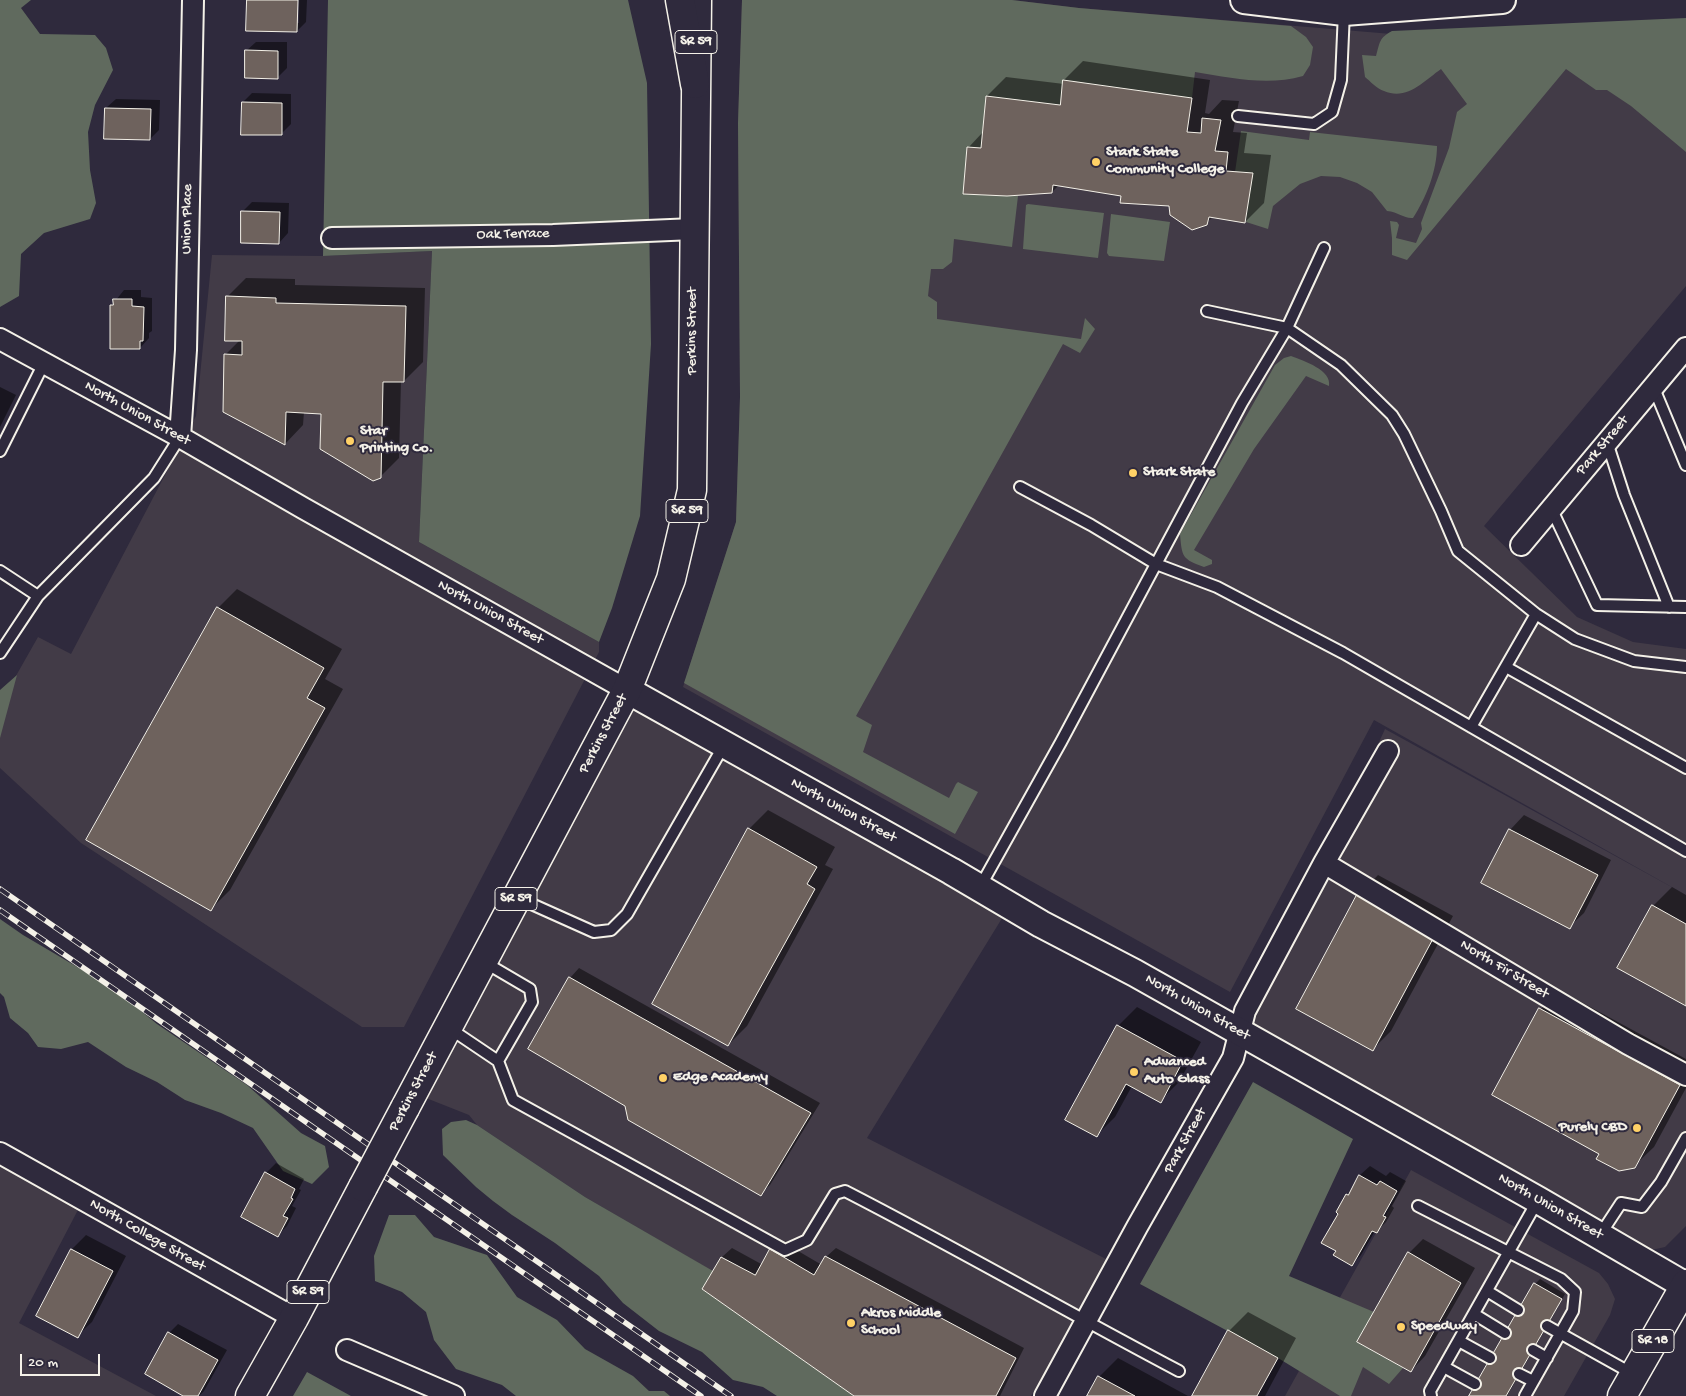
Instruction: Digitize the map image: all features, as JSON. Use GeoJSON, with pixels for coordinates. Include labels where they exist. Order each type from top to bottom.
{"type":"FeatureCollection","features":[{"type":"Feature","properties":{"kind":"main road"},"geometry":{"type":"LineString","coordinates":[[680,0],[695,84]]}},
{"type":"Feature","properties":{"kind":"main road","name":"Perkins Street"},"geometry":{"type":"LineString","coordinates":[[250,1396],[294,1318],[627,690],[671,579],[692,490],[697,0]]}},
{"type":"Feature","properties":{"kind":"main road","name":"SR 18"},"geometry":{"type":"LineString","coordinates":[[1628,1385],[1686,1285]]}},
{"type":"Feature","properties":{"kind":"street","name":"Union Place"},"geometry":{"type":"LineString","coordinates":[[180,437],[186,350],[193,0]]}},
{"type":"Feature","properties":{"kind":"street"},"geometry":{"type":"LineString","coordinates":[[1244,0],[1344,12],[1502,0]]}},
{"type":"Feature","properties":{"kind":"street","name":"Oak Terrace"},"geometry":{"type":"LineString","coordinates":[[332,238],[534,235],[694,229]]}},
{"type":"Feature","properties":{"kind":"street","name":"North Union Street"},"geometry":{"type":"LineString","coordinates":[[0,338],[180,437],[1041,924],[1135,973],[1686,1285]]}},
{"type":"Feature","properties":{"kind":"street","name":"Park Street"},"geometry":{"type":"LineString","coordinates":[[1521,544],[1686,348]]}},
{"type":"Feature","properties":{"kind":"street","name":"Park Street"},"geometry":{"type":"LineString","coordinates":[[1045,1396],[1137,1227],[1233,1058],[1245,1011],[1324,863],[1388,751]]}},
{"type":"Feature","properties":{"kind":"street","name":"North Fir Street"},"geometry":{"type":"LineString","coordinates":[[1324,863],[1611,1034],[1686,1075]]}},
{"type":"Feature","properties":{"kind":"street","name":"North College Street"},"geometry":{"type":"LineString","coordinates":[[0,1153],[294,1318]]}},
{"type":"Feature","properties":{"kind":"street"},"geometry":{"type":"LineString","coordinates":[[348,1350],[454,1396]]}},
{"type":"Feature","properties":{"kind":"lane"},"geometry":{"type":"LineString","coordinates":[[1238,116],[1314,124],[1332,112],[1341,80],[1344,12]]}},
{"type":"Feature","properties":{"kind":"lane"},"geometry":{"type":"LineString","coordinates":[[980,888],[1061,742],[1242,403],[1287,328],[1324,248]]}},
{"type":"Feature","properties":{"kind":"lane"},"geometry":{"type":"LineString","coordinates":[[1207,311],[1287,328],[1341,365],[1392,415],[1404,434],[1442,511],[1458,551],[1536,614],[1575,639],[1634,661],[1686,667]]}},
{"type":"Feature","properties":{"kind":"lane"},"geometry":{"type":"LineString","coordinates":[[0,451],[44,363]]}},
{"type":"Feature","properties":{"kind":"lane"},"geometry":{"type":"LineString","coordinates":[[1653,386],[1686,464]]}},
{"type":"Feature","properties":{"kind":"lane"},"geometry":{"type":"LineString","coordinates":[[0,653],[38,596],[154,478],[180,437]]}},
{"type":"Feature","properties":{"kind":"lane"},"geometry":{"type":"LineString","coordinates":[[1607,441],[1624,495],[1669,607]]}},
{"type":"Feature","properties":{"kind":"lane"},"geometry":{"type":"LineString","coordinates":[[1020,487],[1156,564],[1217,587],[1343,653],[1686,851]]}},
{"type":"Feature","properties":{"kind":"lane"},"geometry":{"type":"LineString","coordinates":[[1551,508],[1597,605],[1686,607]]}},
{"type":"Feature","properties":{"kind":"lane"},"geometry":{"type":"LineString","coordinates":[[0,571],[38,596]]}},
{"type":"Feature","properties":{"kind":"lane"},"geometry":{"type":"LineString","coordinates":[[1471,727],[1536,614]]}},
{"type":"Feature","properties":{"kind":"lane"},"geometry":{"type":"LineString","coordinates":[[1506,667],[1686,768]]}},
{"type":"Feature","properties":{"kind":"lane"},"geometry":{"type":"LineString","coordinates":[[517,897],[594,932],[611,930],[627,914],[724,744]]}},
{"type":"Feature","properties":{"kind":"lane"},"geometry":{"type":"LineString","coordinates":[[483,961],[530,989],[532,1002],[498,1061]]}},
{"type":"Feature","properties":{"kind":"lane"},"geometry":{"type":"LineString","coordinates":[[448,1028],[498,1061],[513,1100],[785,1250],[807,1240],[835,1194],[845,1191],[930,1235],[1086,1322],[1179,1371]]}},
{"type":"Feature","properties":{"kind":"lane"},"geometry":{"type":"LineString","coordinates":[[1600,1236],[1621,1203],[1642,1207],[1661,1182],[1686,1138]]}},
{"type":"Feature","properties":{"kind":"lane"},"geometry":{"type":"LineString","coordinates":[[1431,1396],[1430,1391],[1538,1200]]}},
{"type":"Feature","properties":{"kind":"lane"},"geometry":{"type":"LineString","coordinates":[[1418,1206],[1561,1279],[1575,1292],[1574,1312],[1525,1396]]}},
{"type":"Feature","properties":{"kind":"lane"},"geometry":{"type":"LineString","coordinates":[[1486,1291],[1518,1310]]}},
{"type":"Feature","properties":{"kind":"lane"},"geometry":{"type":"LineString","coordinates":[[1474,1314],[1505,1333]]}},
{"type":"Feature","properties":{"kind":"lane"},"geometry":{"type":"LineString","coordinates":[[1546,1326],[1561,1334],[1628,1385]]}},
{"type":"Feature","properties":{"kind":"lane"},"geometry":{"type":"LineString","coordinates":[[1459,1340],[1490,1358]]}},
{"type":"Feature","properties":{"kind":"lane"},"geometry":{"type":"LineString","coordinates":[[1533,1350],[1547,1358]]}},
{"type":"Feature","properties":{"kind":"lane"},"geometry":{"type":"LineString","coordinates":[[1444,1367],[1476,1384]]}},
{"type":"Feature","properties":{"kind":"lane"},"geometry":{"type":"LineString","coordinates":[[1519,1374],[1533,1381]]}},
{"type":"Feature","properties":{"kind":"shaded area","name":"Stark State"},"geometry":{"type":"Polygon","coordinates":[[[742,0],[1012,0],[1079,8],[1392,34],[1686,28],[1686,286],[1484,526],[1577,617],[1633,642],[1686,649],[1686,895],[1374,720],[1230,992],[683,687],[736,522],[740,397],[738,123],[742,0]]]}},
{"type":"Feature","properties":{"kind":"shaded area"},"geometry":{"type":"Polygon","coordinates":[[[432,251],[419,542],[599,642],[599,652],[404,1027],[362,1027],[81,843],[0,768],[0,704],[38,637],[71,654],[196,416],[212,255],[323,256],[432,251]]]}},
{"type":"Feature","properties":{"kind":"shaded area"},"geometry":{"type":"Polygon","coordinates":[[[628,703],[1004,915],[867,1138],[1112,1262],[1031,1396],[854,1396],[702,1289],[712,1271],[585,1197],[477,1125],[469,1115],[426,1098],[628,703]]]}},
{"type":"Feature","properties":{"kind":"shaded area"},"geometry":{"type":"Polygon","coordinates":[[[1385,729],[1686,895],[1686,1226],[1665,1247],[1642,1252],[1247,1030],[1385,729]]]}},
{"type":"Feature","properties":{"kind":"shaded area"},"geometry":{"type":"Polygon","coordinates":[[[0,1166],[80,1206],[19,1323],[156,1396],[0,1396],[0,1166]]]}},
{"type":"Feature","properties":{"kind":"shaded area"},"geometry":{"type":"Polygon","coordinates":[[[1411,1170],[1599,1273],[1608,1284],[1615,1299],[1610,1315],[1564,1396],[1285,1396],[1411,1170]]]}},
{"type":"Feature","properties":{"kind":"green space"},"geometry":{"type":"Polygon","coordinates":[[[0,0],[31,0],[21,8],[40,34],[95,35],[106,48],[113,70],[95,105],[88,132],[90,170],[96,203],[90,219],[44,233],[21,254],[19,296],[0,307],[0,0]]]}},
{"type":"Feature","properties":{"kind":"green space"},"geometry":{"type":"Polygon","coordinates":[[[328,0],[628,0],[647,83],[651,344],[640,516],[612,608],[599,642],[419,542],[432,251],[323,256],[328,0]]]}},
{"type":"Feature","properties":{"kind":"green space"},"geometry":{"type":"Polygon","coordinates":[[[742,0],[1012,0],[1079,8],[1291,26],[1306,37],[1313,47],[1310,65],[1303,76],[1263,81],[1236,79],[1195,72],[1192,98],[1063,80],[1060,105],[986,96],[981,148],[967,147],[963,194],[1018,196],[1012,247],[954,239],[952,262],[943,269],[931,269],[928,296],[937,302],[937,319],[1081,339],[1085,318],[1095,329],[1080,353],[1063,344],[856,716],[872,725],[863,752],[949,798],[958,782],[978,792],[955,834],[684,683],[736,522],[740,397],[738,123],[742,0]]]}},
{"type":"Feature","properties":{"kind":"green space"},"geometry":{"type":"Polygon","coordinates":[[[1686,18],[1686,152],[1631,106],[1607,90],[1596,90],[1566,69],[1407,260],[1392,255],[1390,221],[1397,222],[1399,225],[1396,238],[1416,243],[1422,229],[1421,223],[1449,148],[1457,112],[1467,104],[1441,69],[1408,92],[1392,93],[1379,89],[1374,85],[1365,77],[1362,55],[1376,56],[1381,41],[1385,36],[1392,31],[1686,18]]]}},
{"type":"Feature","properties":{"kind":"green space"},"geometry":{"type":"Polygon","coordinates":[[[1241,131],[1309,140],[1310,132],[1437,146],[1437,155],[1426,193],[1413,218],[1387,211],[1372,192],[1357,183],[1340,177],[1321,176],[1300,184],[1273,206],[1268,229],[1246,222],[1252,173],[1235,172],[1241,131]]]}},
{"type":"Feature","properties":{"kind":"green space"},"geometry":{"type":"Polygon","coordinates":[[[1026,205],[1104,213],[1098,258],[1023,249],[1026,205]]]}},
{"type":"Feature","properties":{"kind":"green space"},"geometry":{"type":"Polygon","coordinates":[[[1111,214],[1170,222],[1164,261],[1109,256],[1107,253],[1111,214]]]}},
{"type":"Feature","properties":{"kind":"green space"},"geometry":{"type":"Polygon","coordinates":[[[1291,356],[1310,363],[1322,371],[1329,380],[1329,386],[1306,376],[1254,449],[1194,550],[1212,560],[1212,564],[1204,567],[1191,562],[1184,556],[1180,534],[1275,365],[1284,358],[1291,356]]]}},
{"type":"Feature","properties":{"kind":"green space"},"geometry":{"type":"Polygon","coordinates":[[[17,675],[0,738],[0,690],[17,675]]]}},
{"type":"Feature","properties":{"kind":"green space"},"geometry":{"type":"Polygon","coordinates":[[[0,919],[23,935],[113,988],[157,1024],[247,1085],[301,1133],[325,1146],[329,1167],[312,1184],[283,1171],[253,1128],[221,1113],[185,1100],[157,1082],[126,1067],[88,1042],[61,1049],[38,1047],[28,1033],[10,1018],[4,997],[0,993],[0,919]]]}},
{"type":"Feature","properties":{"kind":"green space"},"geometry":{"type":"Polygon","coordinates":[[[1253,1082],[1353,1139],[1289,1276],[1374,1312],[1357,1342],[1403,1368],[1389,1384],[1363,1367],[1351,1396],[1340,1396],[1278,1358],[1140,1284],[1253,1082]]]}},
{"type":"Feature","properties":{"kind":"green space"},"geometry":{"type":"Polygon","coordinates":[[[466,1120],[477,1125],[585,1197],[713,1271],[702,1289],[854,1396],[777,1396],[763,1387],[733,1380],[702,1352],[659,1331],[623,1303],[599,1276],[555,1243],[493,1201],[443,1155],[442,1129],[451,1122],[466,1120]]]}},
{"type":"Feature","properties":{"kind":"green space"},"geometry":{"type":"Polygon","coordinates":[[[389,1215],[415,1215],[434,1237],[487,1255],[517,1297],[557,1320],[585,1349],[633,1376],[649,1391],[664,1391],[670,1396],[516,1396],[502,1385],[456,1369],[434,1340],[426,1312],[402,1292],[375,1281],[374,1256],[389,1215]]]}},
{"type":"Feature","properties":{"kind":"green space"},"geometry":{"type":"Polygon","coordinates":[[[307,1372],[351,1396],[293,1396],[307,1372]]]}},
{"type":"Feature","properties":{"kind":"building"},"geometry":{"type":"Polygon","coordinates":[[[247,0],[298,0],[297,32],[246,31],[247,0]]]}},
{"type":"Feature","properties":{"kind":"building"},"geometry":{"type":"Polygon","coordinates":[[[245,50],[278,51],[278,79],[245,78],[245,50]]]}},
{"type":"Feature","properties":{"kind":"building","name":"Stark State Community College"},"geometry":{"type":"Polygon","coordinates":[[[1063,80],[1192,98],[1187,132],[1201,133],[1202,118],[1221,120],[1215,151],[1228,152],[1226,171],[1253,173],[1245,223],[1209,217],[1207,225],[1192,230],[1170,215],[1169,206],[1120,203],[1121,196],[1053,185],[1052,193],[1007,196],[963,194],[967,147],[981,148],[986,96],[1060,105],[1063,80]]]}},
{"type":"Feature","properties":{"kind":"building"},"geometry":{"type":"Polygon","coordinates":[[[242,102],[282,103],[282,135],[241,135],[242,102]]]}},
{"type":"Feature","properties":{"kind":"building"},"geometry":{"type":"Polygon","coordinates":[[[105,108],[151,109],[150,140],[104,139],[105,108]]]}},
{"type":"Feature","properties":{"kind":"building"},"geometry":{"type":"Polygon","coordinates":[[[241,211],[280,212],[279,244],[241,243],[241,211]]]}},
{"type":"Feature","properties":{"kind":"building"},"geometry":{"type":"Polygon","coordinates":[[[226,296],[276,298],[276,303],[406,306],[404,382],[383,382],[381,478],[373,481],[320,449],[321,414],[286,412],[285,445],[223,412],[224,354],[242,355],[242,341],[225,341],[226,296]]]}},
{"type":"Feature","properties":{"kind":"building"},"geometry":{"type":"Polygon","coordinates":[[[113,299],[132,299],[132,306],[144,307],[143,341],[140,341],[140,349],[110,349],[110,305],[113,305],[113,299]]]}},
{"type":"Feature","properties":{"kind":"building"},"geometry":{"type":"Polygon","coordinates":[[[217,607],[324,668],[307,698],[325,708],[211,911],[86,840],[217,607]]]}},
{"type":"Feature","properties":{"kind":"building"},"geometry":{"type":"Polygon","coordinates":[[[748,828],[817,867],[807,884],[815,889],[728,1046],[652,1004],[748,828]]]}},
{"type":"Feature","properties":{"kind":"building"},"geometry":{"type":"Polygon","coordinates":[[[1509,829],[1598,875],[1570,929],[1481,883],[1509,829]]]}},
{"type":"Feature","properties":{"kind":"building"},"geometry":{"type":"Polygon","coordinates":[[[1358,893],[1435,935],[1373,1051],[1296,1009],[1358,893]]]}},
{"type":"Feature","properties":{"kind":"building"},"geometry":{"type":"Polygon","coordinates":[[[1652,905],[1686,924],[1686,1006],[1617,968],[1652,905]]]}},
{"type":"Feature","properties":{"kind":"building","name":"Edge Academy"},"geometry":{"type":"Polygon","coordinates":[[[569,977],[811,1113],[761,1196],[628,1120],[625,1106],[528,1049],[569,977]]]}},
{"type":"Feature","properties":{"kind":"building"},"geometry":{"type":"Polygon","coordinates":[[[1539,1008],[1680,1085],[1635,1168],[1619,1171],[1596,1159],[1599,1154],[1492,1095],[1539,1008]]]}},
{"type":"Feature","properties":{"kind":"building","name":"Advanced Auto Glass"},"geometry":{"type":"Polygon","coordinates":[[[1117,1025],[1183,1061],[1161,1103],[1126,1084],[1097,1137],[1065,1120],[1117,1025]]]}},
{"type":"Feature","properties":{"kind":"building"},"geometry":{"type":"Polygon","coordinates":[[[265,1172],[295,1189],[291,1198],[293,1199],[283,1216],[288,1218],[278,1237],[241,1217],[265,1172]]]}},
{"type":"Feature","properties":{"kind":"building"},"geometry":{"type":"Polygon","coordinates":[[[1359,1175],[1377,1185],[1380,1181],[1397,1191],[1383,1216],[1386,1217],[1377,1233],[1372,1231],[1352,1266],[1333,1255],[1336,1251],[1321,1243],[1338,1214],[1336,1212],[1346,1194],[1348,1195],[1359,1175]]]}},
{"type":"Feature","properties":{"kind":"building"},"geometry":{"type":"Polygon","coordinates":[[[71,1249],[113,1271],[78,1338],[36,1316],[71,1249]]]}},
{"type":"Feature","properties":{"kind":"building","name":"Akros Middle School"},"geometry":{"type":"Polygon","coordinates":[[[770,1249],[814,1275],[825,1256],[1016,1358],[996,1396],[854,1396],[702,1289],[721,1257],[755,1275],[770,1249]]]}},
{"type":"Feature","properties":{"kind":"building","name":"Speedway"},"geometry":{"type":"Polygon","coordinates":[[[1408,1252],[1461,1283],[1411,1372],[1357,1342],[1408,1252]]]}},
{"type":"Feature","properties":{"kind":"building"},"geometry":{"type":"Polygon","coordinates":[[[1534,1283],[1562,1299],[1506,1396],[1469,1396],[1534,1283]]]}},
{"type":"Feature","properties":{"kind":"building"},"geometry":{"type":"Polygon","coordinates":[[[1228,1330],[1278,1358],[1257,1396],[1192,1396],[1228,1330]]]}},
{"type":"Feature","properties":{"kind":"building"},"geometry":{"type":"Polygon","coordinates":[[[168,1332],[218,1360],[198,1396],[183,1396],[145,1374],[168,1332]]]}},
{"type":"Feature","properties":{"kind":"building"},"geometry":{"type":"Polygon","coordinates":[[[1098,1376],[1135,1396],[1087,1396],[1098,1376]]]}},
{"type":"Feature","properties":{"kind":"railway"},"geometry":{"type":"LineString","coordinates":[[0,889],[731,1396]]}},
{"type":"Feature","properties":{"kind":"railway"},"geometry":{"type":"LineString","coordinates":[[0,910],[701,1396]]}},
{"type":"Feature","properties":{"kind":"place","name":"Stark State Community College"},"geometry":{"type":"Point","coordinates":[1096,162]}},
{"type":"Feature","properties":{"kind":"place","name":"Star Printing Co."},"geometry":{"type":"Point","coordinates":[350,441]}},
{"type":"Feature","properties":{"kind":"place","name":"Stark State"},"geometry":{"type":"Point","coordinates":[1133,473]}},
{"type":"Feature","properties":{"kind":"place","name":"Advanced Auto Glass"},"geometry":{"type":"Point","coordinates":[1134,1072]}},
{"type":"Feature","properties":{"kind":"place","name":"Edge Academy"},"geometry":{"type":"Point","coordinates":[663,1078]}},
{"type":"Feature","properties":{"kind":"place","name":"Purely CBD"},"geometry":{"type":"Point","coordinates":[1637,1128]}},
{"type":"Feature","properties":{"kind":"place","name":"Akros Middle School"},"geometry":{"type":"Point","coordinates":[851,1323]}},
{"type":"Feature","properties":{"kind":"place","name":"Speedway"},"geometry":{"type":"Point","coordinates":[1401,1327]}}]}
